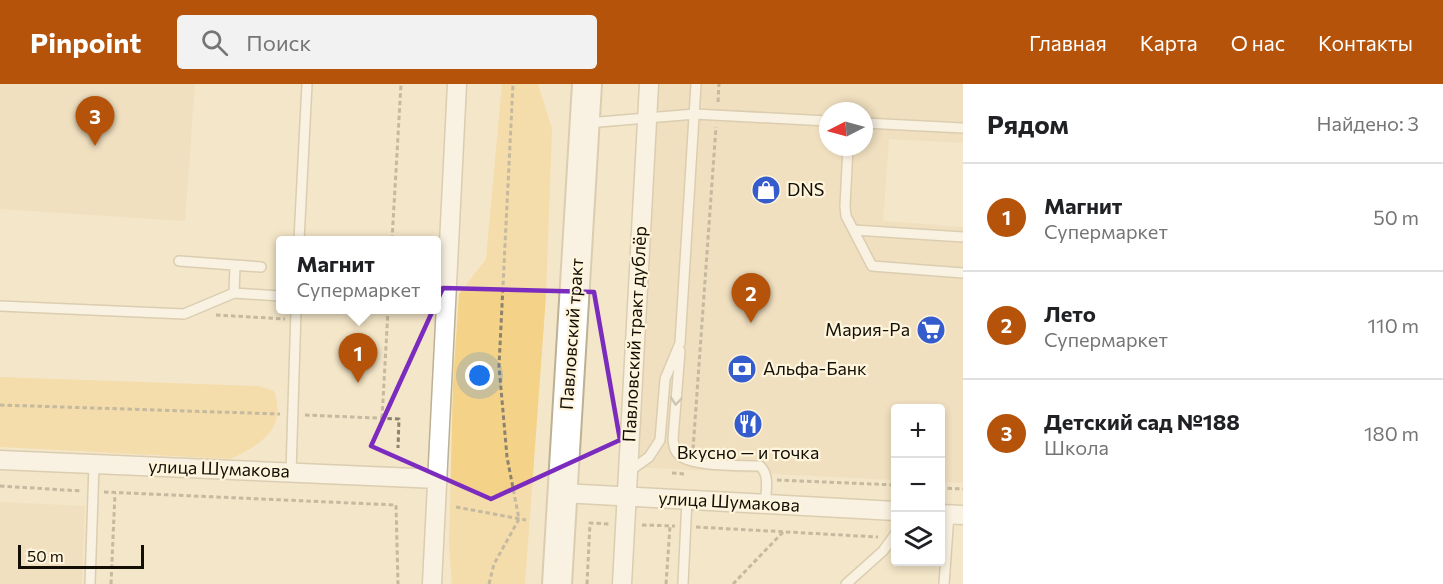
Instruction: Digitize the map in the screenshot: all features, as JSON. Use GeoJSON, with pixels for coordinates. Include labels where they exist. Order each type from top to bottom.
{"type":"FeatureCollection","features":[{"type":"Feature","properties":{"kind":"main road","name":"Павловский тракт"},"geometry":{"type":"LineString","coordinates":[[557,584],[587,84]]}},
{"type":"Feature","properties":{"kind":"street"},"geometry":{"type":"LineString","coordinates":[[432,584],[456,84]]}},
{"type":"Feature","properties":{"kind":"street","name":"Павловский тракт дублёр"},"geometry":{"type":"LineString","coordinates":[[621,584],[649,84]]}},
{"type":"Feature","properties":{"kind":"street","name":"улица Шумакова"},"geometry":{"type":"LineString","coordinates":[[0,460],[438,479]]}},
{"type":"Feature","properties":{"kind":"street","name":"улица Шумакова"},"geometry":{"type":"LineString","coordinates":[[562,493],[891,511]]}},
{"type":"Feature","properties":{"kind":"lane"},"geometry":{"type":"LineString","coordinates":[[299,236],[307,84]]}},
{"type":"Feature","properties":{"kind":"lane"},"geometry":{"type":"LineString","coordinates":[[696,84],[673,440],[675,450],[681,457],[692,461],[760,466],[765,471],[767,479],[765,504]]}},
{"type":"Feature","properties":{"kind":"lane"},"geometry":{"type":"LineString","coordinates":[[585,123],[695,114],[819,121]]}},
{"type":"Feature","properties":{"kind":"lane"},"geometry":{"type":"LineString","coordinates":[[873,123],[963,128]]}},
{"type":"Feature","properties":{"kind":"lane"},"geometry":{"type":"LineString","coordinates":[[848,156],[846,216],[872,266],[963,273]]}},
{"type":"Feature","properties":{"kind":"lane"},"geometry":{"type":"LineString","coordinates":[[854,230],[963,237]]}},
{"type":"Feature","properties":{"kind":"lane"},"geometry":{"type":"LineString","coordinates":[[179,261],[261,267]]}},
{"type":"Feature","properties":{"kind":"lane"},"geometry":{"type":"LineString","coordinates":[[234,293],[235,266]]}},
{"type":"Feature","properties":{"kind":"lane"},"geometry":{"type":"LineString","coordinates":[[0,306],[184,314],[234,293],[276,296]]}},
{"type":"Feature","properties":{"kind":"lane"},"geometry":{"type":"LineString","coordinates":[[291,472],[296,314]]}},
{"type":"Feature","properties":{"kind":"lane"},"geometry":{"type":"LineString","coordinates":[[627,472],[649,457],[660,440],[664,379],[680,343]]}},
{"type":"Feature","properties":{"kind":"lane"},"geometry":{"type":"LineString","coordinates":[[90,584],[94,465]]}},
{"type":"Feature","properties":{"kind":"lane"},"geometry":{"type":"LineString","coordinates":[[683,584],[687,499]]}},
{"type":"Feature","properties":{"kind":"lane"},"geometry":{"type":"LineString","coordinates":[[944,584],[951,514]]}},
{"type":"Feature","properties":{"kind":"lane"},"geometry":{"type":"LineString","coordinates":[[846,584],[883,551],[891,540]]}},
{"type":"Feature","properties":{"kind":"path"},"geometry":{"type":"LineString","coordinates":[[392,236],[401,84]]}},
{"type":"Feature","properties":{"kind":"path"},"geometry":{"type":"LineString","coordinates":[[489,584],[494,564],[519,519],[507,457],[499,366],[513,84]]}},
{"type":"Feature","properties":{"kind":"path"},"geometry":{"type":"LineString","coordinates":[[672,473],[691,474],[719,84]]}},
{"type":"Feature","properties":{"kind":"path"},"geometry":{"type":"LineString","coordinates":[[184,314],[296,314]]}},
{"type":"Feature","properties":{"kind":"path"},"geometry":{"type":"LineString","coordinates":[[382,418],[388,314]]}},
{"type":"Feature","properties":{"kind":"path"},"geometry":{"type":"LineString","coordinates":[[0,405],[399,419],[398,448]]}},
{"type":"Feature","properties":{"kind":"path"},"geometry":{"type":"LineString","coordinates":[[767,479],[891,485]]}},
{"type":"Feature","properties":{"kind":"path"},"geometry":{"type":"LineString","coordinates":[[0,486],[396,505],[398,584]]}},
{"type":"Feature","properties":{"kind":"path"},"geometry":{"type":"LineString","coordinates":[[945,488],[963,489]]}},
{"type":"Feature","properties":{"kind":"path"},"geometry":{"type":"LineString","coordinates":[[111,584],[115,492]]}},
{"type":"Feature","properties":{"kind":"path"},"geometry":{"type":"LineString","coordinates":[[456,507],[526,520]]}},
{"type":"Feature","properties":{"kind":"path"},"geometry":{"type":"LineString","coordinates":[[587,584],[590,523]]}},
{"type":"Feature","properties":{"kind":"path"},"geometry":{"type":"LineString","coordinates":[[666,584],[670,526],[891,535]]}},
{"type":"Feature","properties":{"kind":"path"},"geometry":{"type":"LineString","coordinates":[[733,584],[784,531]]}},
{"type":"Feature","properties":{"kind":"highlighted area"},"geometry":{"type":"Polygon","coordinates":[[[443,288],[594,292],[620,440],[491,499],[371,446],[443,288]]]}},
{"type":"Feature","properties":{"kind":"shaded area"},"geometry":{"type":"Polygon","coordinates":[[[0,84],[195,84],[185,221],[0,209],[0,84]]]}},
{"type":"Feature","properties":{"kind":"shaded area"},"geometry":{"type":"Polygon","coordinates":[[[502,84],[538,84],[552,129],[546,296],[525,584],[452,584],[449,545],[453,384],[459,294],[486,259],[502,84]]]}},
{"type":"Feature","properties":{"kind":"shaded area"},"geometry":{"type":"Polygon","coordinates":[[[652,84],[963,84],[963,143],[889,139],[883,221],[963,227],[963,483],[945,482],[945,404],[891,404],[891,480],[630,467],[652,84]]]}},
{"type":"Feature","properties":{"kind":"shaded area"},"geometry":{"type":"Polygon","coordinates":[[[0,377],[259,386],[274,391],[277,416],[274,426],[261,441],[230,459],[0,447],[0,377]]]}},
{"type":"Feature","properties":{"kind":"shaded area"},"geometry":{"type":"Polygon","coordinates":[[[0,502],[85,506],[82,584],[0,584],[0,502]]]}},
{"type":"Feature","properties":{"kind":"place","name":"Детский сад №188"},"geometry":{"type":"Point","coordinates":[95,146]}},
{"type":"Feature","properties":{"kind":"place","name":"DNS"},"geometry":{"type":"Point","coordinates":[766,190]}},
{"type":"Feature","properties":{"kind":"place","name":"Лето"},"geometry":{"type":"Point","coordinates":[751,323]}},
{"type":"Feature","properties":{"kind":"place","name":"Мария-Ра"},"geometry":{"type":"Point","coordinates":[931,330]}},
{"type":"Feature","properties":{"kind":"place","name":"Альфа-Банк"},"geometry":{"type":"Point","coordinates":[742,369]}},
{"type":"Feature","properties":{"kind":"place","name":"Магнит"},"geometry":{"type":"Point","coordinates":[358,383]}},
{"type":"Feature","properties":{"kind":"place","name":"Вкусно — и точка"},"geometry":{"type":"Point","coordinates":[748,424]}}]}
